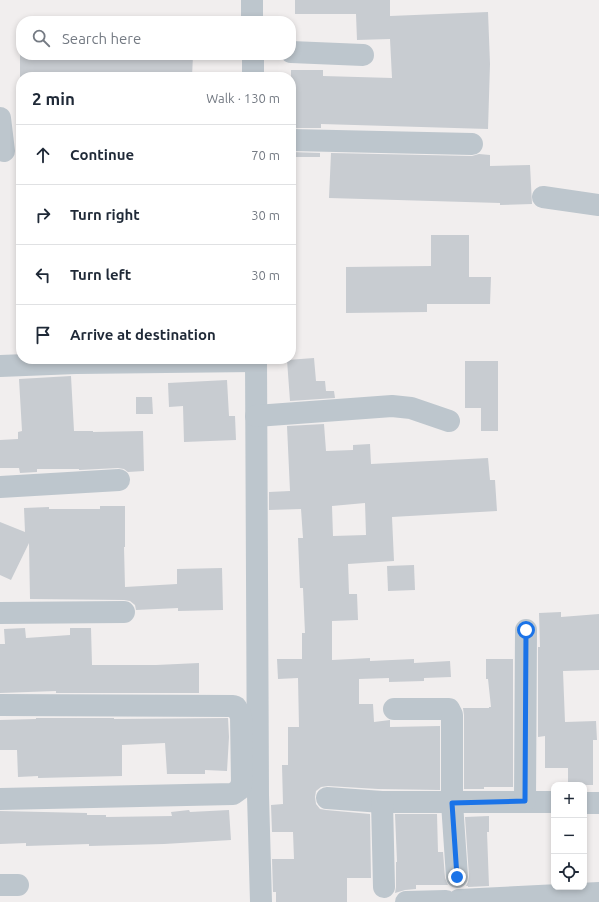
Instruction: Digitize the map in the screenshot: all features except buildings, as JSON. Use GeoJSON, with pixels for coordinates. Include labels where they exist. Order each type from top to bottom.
{"type":"FeatureCollection","features":[{"type":"Feature","properties":{"kind":"street"},"geometry":{"type":"LineString","coordinates":[[252,0],[252,16]]}},
{"type":"Feature","properties":{"kind":"street"},"geometry":{"type":"LineString","coordinates":[[296,52],[363,55]]}},
{"type":"Feature","properties":{"kind":"street"},"geometry":{"type":"LineString","coordinates":[[253,60],[253,72]]}},
{"type":"Feature","properties":{"kind":"street"},"geometry":{"type":"LineString","coordinates":[[0,118],[4,151]]}},
{"type":"Feature","properties":{"kind":"street"},"geometry":{"type":"LineString","coordinates":[[296,140],[472,144]]}},
{"type":"Feature","properties":{"kind":"street"},"geometry":{"type":"LineString","coordinates":[[544,197],[599,204]]}},
{"type":"Feature","properties":{"kind":"street"},"geometry":{"type":"LineString","coordinates":[[0,366],[30,364]]}},
{"type":"Feature","properties":{"kind":"street"},"geometry":{"type":"LineString","coordinates":[[256,364],[258,788],[261,902]]}},
{"type":"Feature","properties":{"kind":"street"},"geometry":{"type":"LineString","coordinates":[[256,416],[392,406],[411,408],[449,420]]}},
{"type":"Feature","properties":{"kind":"street"},"geometry":{"type":"LineString","coordinates":[[0,487],[119,480]]}},
{"type":"Feature","properties":{"kind":"street"},"geometry":{"type":"LineString","coordinates":[[0,613],[124,612]]}},
{"type":"Feature","properties":{"kind":"street"},"geometry":{"type":"LineString","coordinates":[[525,801],[526,630]]}},
{"type":"Feature","properties":{"kind":"street"},"geometry":{"type":"LineString","coordinates":[[0,706],[236,707],[241,716],[242,782],[240,789],[234,794],[0,799]]}},
{"type":"Feature","properties":{"kind":"street"},"geometry":{"type":"LineString","coordinates":[[394,709],[446,709],[450,712],[453,718],[452,803],[457,877]]}},
{"type":"Feature","properties":{"kind":"street"},"geometry":{"type":"LineString","coordinates":[[326,798],[382,802],[551,802]]}},
{"type":"Feature","properties":{"kind":"street"},"geometry":{"type":"LineString","coordinates":[[382,802],[384,887]]}},
{"type":"Feature","properties":{"kind":"street"},"geometry":{"type":"LineString","coordinates":[[587,803],[599,803]]}},
{"type":"Feature","properties":{"kind":"street"},"geometry":{"type":"LineString","coordinates":[[406,902],[599,893]]}},
{"type":"Feature","properties":{"kind":"route"},"geometry":{"type":"LineString","coordinates":[[457,877],[452,803],[525,801],[526,630]]}}]}
